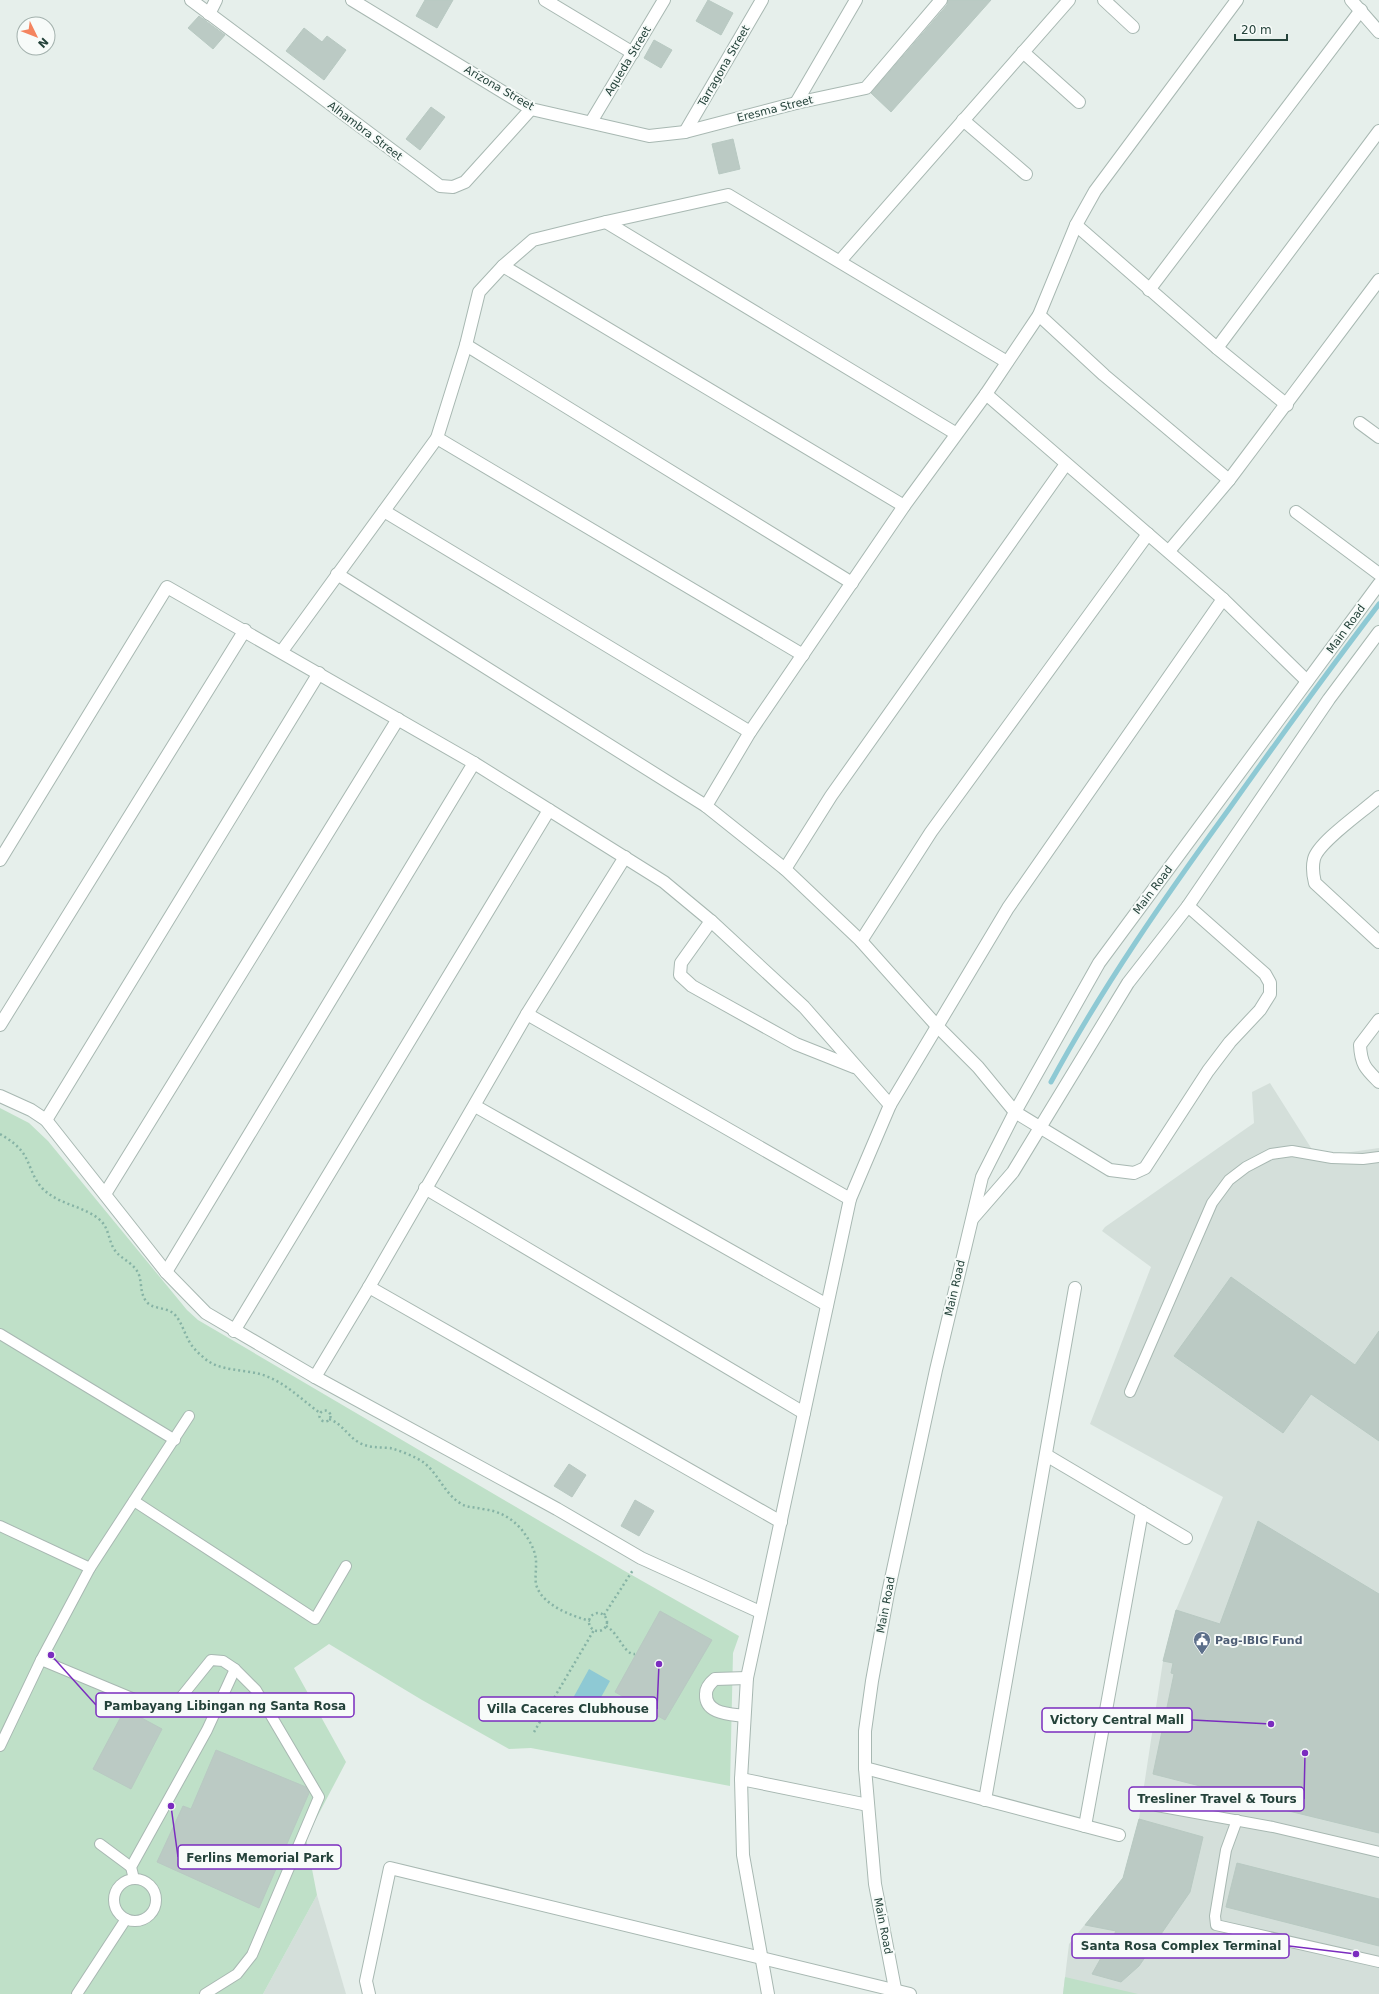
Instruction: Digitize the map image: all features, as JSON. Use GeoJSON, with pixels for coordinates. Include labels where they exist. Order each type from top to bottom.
{"type":"FeatureCollection","features":[{"type":"Feature","properties":{"kind":"street","name":"Alhambra Street"},"geometry":{"type":"LineString","coordinates":[[191,0],[440,186],[453,187],[466,182],[531,109]]}},
{"type":"Feature","properties":{"kind":"street"},"geometry":{"type":"LineString","coordinates":[[209,14],[216,0]]}},
{"type":"Feature","properties":{"kind":"street","name":"Arizona Street"},"geometry":{"type":"LineString","coordinates":[[352,0],[531,109],[649,136],[685,132]]}},
{"type":"Feature","properties":{"kind":"street"},"geometry":{"type":"LineString","coordinates":[[545,0],[558,3],[632,53]]}},
{"type":"Feature","properties":{"kind":"street","name":"Aqueda Street"},"geometry":{"type":"LineString","coordinates":[[591,122],[664,0]]}},
{"type":"Feature","properties":{"kind":"street","name":"Tarragona Street"},"geometry":{"type":"LineString","coordinates":[[685,132],[762,0]]}},
{"type":"Feature","properties":{"kind":"street"},"geometry":{"type":"LineString","coordinates":[[796,103],[856,0]]}},
{"type":"Feature","properties":{"kind":"street","name":"Eresma Street"},"geometry":{"type":"LineString","coordinates":[[685,132],[796,103],[866,88],[941,0]]}},
{"type":"Feature","properties":{"kind":"street"},"geometry":{"type":"LineString","coordinates":[[840,261],[1069,0]]}},
{"type":"Feature","properties":{"kind":"street"},"geometry":{"type":"LineString","coordinates":[[1104,0],[1133,27]]}},
{"type":"Feature","properties":{"kind":"street"},"geometry":{"type":"LineString","coordinates":[[706,806],[750,732],[904,506],[955,434],[986,394],[1039,315],[1076,225],[1095,191],[1237,0]]}},
{"type":"Feature","properties":{"kind":"street"},"geometry":{"type":"LineString","coordinates":[[1351,0],[1379,32]]}},
{"type":"Feature","properties":{"kind":"street"},"geometry":{"type":"LineString","coordinates":[[1149,290],[1361,10]]}},
{"type":"Feature","properties":{"kind":"street"},"geometry":{"type":"LineString","coordinates":[[1023,52],[1080,102]]}},
{"type":"Feature","properties":{"kind":"street"},"geometry":{"type":"LineString","coordinates":[[963,120],[1026,174]]}},
{"type":"Feature","properties":{"kind":"street"},"geometry":{"type":"LineString","coordinates":[[1217,348],[1379,131]]}},
{"type":"Feature","properties":{"kind":"street"},"geometry":{"type":"LineString","coordinates":[[282,651],[437,438],[466,345],[479,292],[503,266],[533,240],[728,194],[1007,362]]}},
{"type":"Feature","properties":{"kind":"street"},"geometry":{"type":"LineString","coordinates":[[606,222],[955,434]]}},
{"type":"Feature","properties":{"kind":"street"},"geometry":{"type":"LineString","coordinates":[[1076,225],[1149,290],[1287,405]]}},
{"type":"Feature","properties":{"kind":"street"},"geometry":{"type":"LineString","coordinates":[[503,266],[904,506]]}},
{"type":"Feature","properties":{"kind":"street"},"geometry":{"type":"LineString","coordinates":[[1169,551],[1229,480],[1287,405],[1379,280]]}},
{"type":"Feature","properties":{"kind":"street"},"geometry":{"type":"LineString","coordinates":[[1039,315],[1104,375],[1229,480]]}},
{"type":"Feature","properties":{"kind":"street"},"geometry":{"type":"LineString","coordinates":[[466,345],[852,583]]}},
{"type":"Feature","properties":{"kind":"street"},"geometry":{"type":"LineString","coordinates":[[986,394],[1223,599],[1307,681]]}},
{"type":"Feature","properties":{"kind":"street"},"geometry":{"type":"LineString","coordinates":[[1360,423],[1379,437]]}},
{"type":"Feature","properties":{"kind":"street"},"geometry":{"type":"LineString","coordinates":[[437,438],[803,655]]}},
{"type":"Feature","properties":{"kind":"street"},"geometry":{"type":"LineString","coordinates":[[785,869],[831,796],[1066,464]]}},
{"type":"Feature","properties":{"kind":"street"},"geometry":{"type":"LineString","coordinates":[[384,511],[750,732]]}},
{"type":"Feature","properties":{"kind":"street"},"geometry":{"type":"LineString","coordinates":[[1296,512],[1379,574]]}},
{"type":"Feature","properties":{"kind":"street"},"geometry":{"type":"LineString","coordinates":[[861,940],[931,832],[1148,534]]}},
{"type":"Feature","properties":{"kind":"street"},"geometry":{"type":"LineString","coordinates":[[337,574],[706,806],[785,869],[861,940],[937,1026],[978,1067],[1015,1112],[1110,1170],[1134,1173],[1145,1168],[1208,1071],[1230,1042],[1260,1010],[1270,994],[1270,983],[1264,974],[1188,906]]}},
{"type":"Feature","properties":{"kind":"street","name":"Main Road"},"geometry":{"type":"LineString","coordinates":[[896,1992],[875,1884],[865,1768],[866,1724],[872,1681],[888,1593],[936,1370],[982,1177],[1015,1112],[1099,963],[1379,584]]}},
{"type":"Feature","properties":{"kind":"street"},"geometry":{"type":"LineString","coordinates":[[0,860],[167,587],[282,651],[474,763],[664,882],[711,921],[804,1007],[890,1105]]}},
{"type":"Feature","properties":{"kind":"street"},"geometry":{"type":"LineString","coordinates":[[768,1994],[743,1855],[741,1779],[747,1678],[850,1199],[890,1105],[1008,908],[1223,599]]}},
{"type":"Feature","properties":{"kind":"street"},"geometry":{"type":"LineString","coordinates":[[0,1025],[245,630]]}},
{"type":"Feature","properties":{"kind":"street","name":"Main Road"},"geometry":{"type":"LineString","coordinates":[[971,1221],[1013,1172],[1128,983],[1188,906],[1329,699],[1379,632]]}},
{"type":"Feature","properties":{"kind":"street"},"geometry":{"type":"LineString","coordinates":[[46,1120],[319,673]]}},
{"type":"Feature","properties":{"kind":"street"},"geometry":{"type":"LineString","coordinates":[[105,1194],[398,719]]}},
{"type":"Feature","properties":{"kind":"street"},"geometry":{"type":"LineString","coordinates":[[166,1272],[474,763]]}},
{"type":"Feature","properties":{"kind":"street"},"geometry":{"type":"LineString","coordinates":[[1378,800],[1321,846],[1314,857],[1312,870],[1315,883],[1379,942]]}},
{"type":"Feature","properties":{"kind":"street"},"geometry":{"type":"LineString","coordinates":[[234,1331],[549,810]]}},
{"type":"Feature","properties":{"kind":"street"},"geometry":{"type":"LineString","coordinates":[[315,1377],[369,1287],[425,1188],[475,1106],[527,1014],[625,857]]}},
{"type":"Feature","properties":{"kind":"street"},"geometry":{"type":"LineString","coordinates":[[711,921],[681,963],[680,975],[692,986],[796,1044],[856,1068]]}},
{"type":"Feature","properties":{"kind":"street"},"geometry":{"type":"LineString","coordinates":[[527,1014],[850,1199]]}},
{"type":"Feature","properties":{"kind":"street"},"geometry":{"type":"LineString","coordinates":[[1379,1020],[1360,1045],[1361,1060],[1366,1069],[1379,1082]]}},
{"type":"Feature","properties":{"kind":"street"},"geometry":{"type":"LineString","coordinates":[[0,1096],[31,1110],[46,1120],[166,1272],[206,1312],[234,1331],[315,1377],[557,1508],[641,1558],[760,1612]]}},
{"type":"Feature","properties":{"kind":"street"},"geometry":{"type":"LineString","coordinates":[[475,1106],[827,1305]]}},
{"type":"Feature","properties":{"kind":"street"},"geometry":{"type":"LineString","coordinates":[[425,1188],[804,1413]]}},
{"type":"Feature","properties":{"kind":"street"},"geometry":{"type":"LineString","coordinates":[[369,1287],[781,1522]]}},
{"type":"Feature","properties":{"kind":"street"},"geometry":{"type":"LineString","coordinates":[[986,1800],[1075,1288]]}},
{"type":"Feature","properties":{"kind":"street"},"geometry":{"type":"LineString","coordinates":[[1046,1455],[1186,1538]]}},
{"type":"Feature","properties":{"kind":"street"},"geometry":{"type":"LineString","coordinates":[[1085,1826],[1142,1512]]}},
{"type":"Feature","properties":{"kind":"street"},"geometry":{"type":"LineString","coordinates":[[744,1716],[715,1710],[707,1702],[706,1691],[708,1686],[715,1679],[747,1678]]}},
{"type":"Feature","properties":{"kind":"street"},"geometry":{"type":"LineString","coordinates":[[865,1768],[1119,1835]]}},
{"type":"Feature","properties":{"kind":"street"},"geometry":{"type":"LineString","coordinates":[[741,1779],[868,1805]]}},
{"type":"Feature","properties":{"kind":"street"},"geometry":{"type":"LineString","coordinates":[[369,1994],[366,1981],[390,1868],[896,1992],[910,1994]]}},
{"type":"Feature","properties":{"kind":"lane"},"geometry":{"type":"LineString","coordinates":[[1130,1392],[1212,1203],[1229,1180],[1246,1167],[1271,1154],[1292,1151],[1332,1158],[1363,1159],[1379,1157]]}},
{"type":"Feature","properties":{"kind":"lane"},"geometry":{"type":"LineString","coordinates":[[0,1334],[174,1440]]}},
{"type":"Feature","properties":{"kind":"lane"},"geometry":{"type":"LineString","coordinates":[[0,1746],[41,1660],[90,1568],[189,1416]]}},
{"type":"Feature","properties":{"kind":"lane"},"geometry":{"type":"LineString","coordinates":[[134,1502],[315,1619],[346,1566]]}},
{"type":"Feature","properties":{"kind":"lane"},"geometry":{"type":"LineString","coordinates":[[0,1526],[90,1568]]}},
{"type":"Feature","properties":{"kind":"lane"},"geometry":{"type":"LineString","coordinates":[[41,1660],[148,1705],[162,1708],[172,1707],[178,1702],[211,1660],[223,1661],[256,1690],[319,1797],[252,1955],[237,1974],[205,1994]]}},
{"type":"Feature","properties":{"kind":"lane"},"geometry":{"type":"LineString","coordinates":[[131,1867],[207,1730],[235,1670]]}},
{"type":"Feature","properties":{"kind":"lane"},"geometry":{"type":"LineString","coordinates":[[1157,1806],[1237,1820],[1379,1852]]}},
{"type":"Feature","properties":{"kind":"lane"},"geometry":{"type":"LineString","coordinates":[[1237,1820],[1226,1850],[1214,1916],[1216,1924],[1379,1962]]}},
{"type":"Feature","properties":{"kind":"lane"},"geometry":{"type":"LineString","coordinates":[[100,1844],[131,1867],[134,1879]]}},
{"type":"Feature","properties":{"kind":"lane"},"geometry":{"type":"LineString","coordinates":[[134,1879],[144,1881],[152,1888],[156,1898],[154,1910],[148,1917],[137,1921],[126,1919],[118,1913],[114,1900],[116,1889],[121,1884],[134,1879]]}},
{"type":"Feature","properties":{"kind":"lane"},"geometry":{"type":"LineString","coordinates":[[77,1994],[126,1919]]}},
{"type":"Feature","properties":{"kind":"path"},"geometry":{"type":"LineString","coordinates":[[0,1134],[20,1149],[37,1181],[47,1192],[57,1200],[86,1211],[100,1220],[109,1233],[115,1250],[136,1269],[145,1300],[149,1304],[167,1309],[173,1313],[182,1325],[191,1345],[205,1359],[220,1368],[248,1370],[272,1378],[290,1388],[320,1414],[322,1421],[327,1421],[329,1419],[342,1426],[359,1443],[366,1446],[400,1451],[421,1461],[434,1471],[449,1493],[461,1504],[498,1512],[511,1520],[527,1537],[534,1551],[537,1565],[536,1585],[539,1591],[563,1612],[590,1620]]}},
{"type":"Feature","properties":{"kind":"path"},"geometry":{"type":"LineString","coordinates":[[320,1414],[323,1411],[328,1412],[329,1419]]}},
{"type":"Feature","properties":{"kind":"path"},"geometry":{"type":"LineString","coordinates":[[604,1615],[641,1558]]}},
{"type":"Feature","properties":{"kind":"path"},"geometry":{"type":"LineString","coordinates":[[604,1615],[595,1614],[590,1620],[590,1625],[594,1630],[599,1631],[606,1626]]}},
{"type":"Feature","properties":{"kind":"path"},"geometry":{"type":"LineString","coordinates":[[604,1615],[607,1622],[606,1626]]}},
{"type":"Feature","properties":{"kind":"path"},"geometry":{"type":"LineString","coordinates":[[606,1626],[615,1632],[627,1651],[631,1654],[635,1654]]}},
{"type":"Feature","properties":{"kind":"path"},"geometry":{"type":"LineString","coordinates":[[534,1732],[594,1630]]}},
{"type":"Feature","properties":{"kind":"shaded area"},"geometry":{"type":"Polygon","coordinates":[[[1270,1083],[1313,1151],[1330,1155],[1379,1148],[1379,1994],[1063,1994],[1069,1944],[1123,1878],[1139,1819],[1163,1661],[1176,1610],[1223,1497],[1090,1424],[1151,1267],[1102,1231],[1105,1227],[1254,1123],[1252,1092],[1270,1083]]]}},
{"type":"Feature","properties":{"kind":"shaded area"},"geometry":{"type":"Polygon","coordinates":[[[317,1895],[346,1994],[263,1994],[317,1895]]]}},
{"type":"Feature","properties":{"kind":"green space"},"geometry":{"type":"Polygon","coordinates":[[[0,1108],[29,1123],[48,1141],[187,1310],[198,1320],[623,1570],[739,1636],[733,1653],[730,1786],[531,1748],[509,1749],[422,1700],[329,1644],[294,1668],[346,1762],[306,1838],[317,1895],[263,1994],[0,1994],[0,1108]]]}},
{"type":"Feature","properties":{"kind":"green space"},"geometry":{"type":"Polygon","coordinates":[[[1065,1977],[1138,1994],[1063,1994],[1065,1977]]]}},
{"type":"Feature","properties":{"kind":"water"},"geometry":{"type":"Polygon","coordinates":[[[589,1669],[610,1681],[588,1721],[567,1709],[589,1669]]]}},
{"type":"Feature","properties":{"kind":"building"},"geometry":{"type":"Polygon","coordinates":[[[425,0],[453,0],[437,28],[416,16],[425,0]]]}},
{"type":"Feature","properties":{"kind":"building"},"geometry":{"type":"Polygon","coordinates":[[[708,0],[733,13],[721,35],[696,21],[708,0]]]}},
{"type":"Feature","properties":{"kind":"building"},"geometry":{"type":"Polygon","coordinates":[[[948,0],[991,0],[891,112],[871,93],[947,5],[948,0]]]}},
{"type":"Feature","properties":{"kind":"building"},"geometry":{"type":"Polygon","coordinates":[[[199,16],[225,35],[213,49],[188,28],[199,16]]]}},
{"type":"Feature","properties":{"kind":"building"},"geometry":{"type":"Polygon","coordinates":[[[304,28],[322,42],[327,36],[346,50],[324,80],[286,51],[304,28]]]}},
{"type":"Feature","properties":{"kind":"building"},"geometry":{"type":"Polygon","coordinates":[[[654,40],[672,50],[661,68],[644,58],[654,40]]]}},
{"type":"Feature","properties":{"kind":"building"},"geometry":{"type":"Polygon","coordinates":[[[431,107],[445,117],[420,150],[406,139],[431,107]]]}},
{"type":"Feature","properties":{"kind":"building"},"geometry":{"type":"Polygon","coordinates":[[[733,139],[740,169],[719,174],[712,144],[733,139]]]}},
{"type":"Feature","properties":{"kind":"building"},"geometry":{"type":"Polygon","coordinates":[[[1231,1277],[1355,1365],[1379,1331],[1379,1441],[1311,1394],[1283,1433],[1174,1356],[1231,1277]]]}},
{"type":"Feature","properties":{"kind":"building"},"geometry":{"type":"Polygon","coordinates":[[[569,1464],[586,1475],[572,1497],[554,1486],[569,1464]]]}},
{"type":"Feature","properties":{"kind":"building"},"geometry":{"type":"Polygon","coordinates":[[[635,1500],[654,1511],[639,1536],[621,1526],[635,1500]]]}},
{"type":"Feature","properties":{"kind":"building"},"geometry":{"type":"Polygon","coordinates":[[[1258,1521],[1379,1594],[1379,1833],[1260,1804],[1259,1801],[1153,1774],[1174,1674],[1171,1673],[1173,1663],[1163,1661],[1176,1610],[1220,1624],[1258,1521]]]}},
{"type":"Feature","properties":{"kind":"building"},"geometry":{"type":"Polygon","coordinates":[[[660,1611],[712,1640],[665,1720],[615,1692],[660,1611]]]}},
{"type":"Feature","properties":{"kind":"building"},"geometry":{"type":"Polygon","coordinates":[[[125,1709],[162,1729],[131,1789],[93,1769],[125,1709]]]}},
{"type":"Feature","properties":{"kind":"building"},"geometry":{"type":"Polygon","coordinates":[[[216,1750],[306,1787],[309,1793],[259,1908],[157,1862],[183,1806],[191,1809],[216,1750]]]}},
{"type":"Feature","properties":{"kind":"building"},"geometry":{"type":"Polygon","coordinates":[[[1139,1819],[1203,1837],[1190,1892],[1139,1966],[1121,1982],[1092,1974],[1116,1931],[1085,1925],[1123,1878],[1139,1819]]]}},
{"type":"Feature","properties":{"kind":"building"},"geometry":{"type":"Polygon","coordinates":[[[1237,1863],[1379,1899],[1379,1946],[1226,1907],[1237,1863]]]}},
{"type":"Feature","properties":{"kind":"waterway"},"geometry":{"type":"LineString","coordinates":[[1051,1082],[1113,977],[1158,909],[1285,731],[1379,604]]}},
{"type":"Feature","properties":{"kind":"place","name":"Pambayang Libingan ng Santa Rosa"},"geometry":{"type":"Point","coordinates":[51,1655]}},
{"type":"Feature","properties":{"kind":"place","name":"Pag-IBIG Fund"},"geometry":{"type":"Point","coordinates":[1202,1655]}},
{"type":"Feature","properties":{"kind":"place","name":"Villa Caceres Clubhouse"},"geometry":{"type":"Point","coordinates":[659,1664]}},
{"type":"Feature","properties":{"kind":"place","name":"Victory Central Mall"},"geometry":{"type":"Point","coordinates":[1271,1724]}},
{"type":"Feature","properties":{"kind":"place","name":"Tresliner Travel & Tours"},"geometry":{"type":"Point","coordinates":[1305,1753]}},
{"type":"Feature","properties":{"kind":"place","name":"Ferlins Memorial Park"},"geometry":{"type":"Point","coordinates":[171,1806]}},
{"type":"Feature","properties":{"kind":"place","name":"Santa Rosa Complex Terminal"},"geometry":{"type":"Point","coordinates":[1356,1954]}}]}
